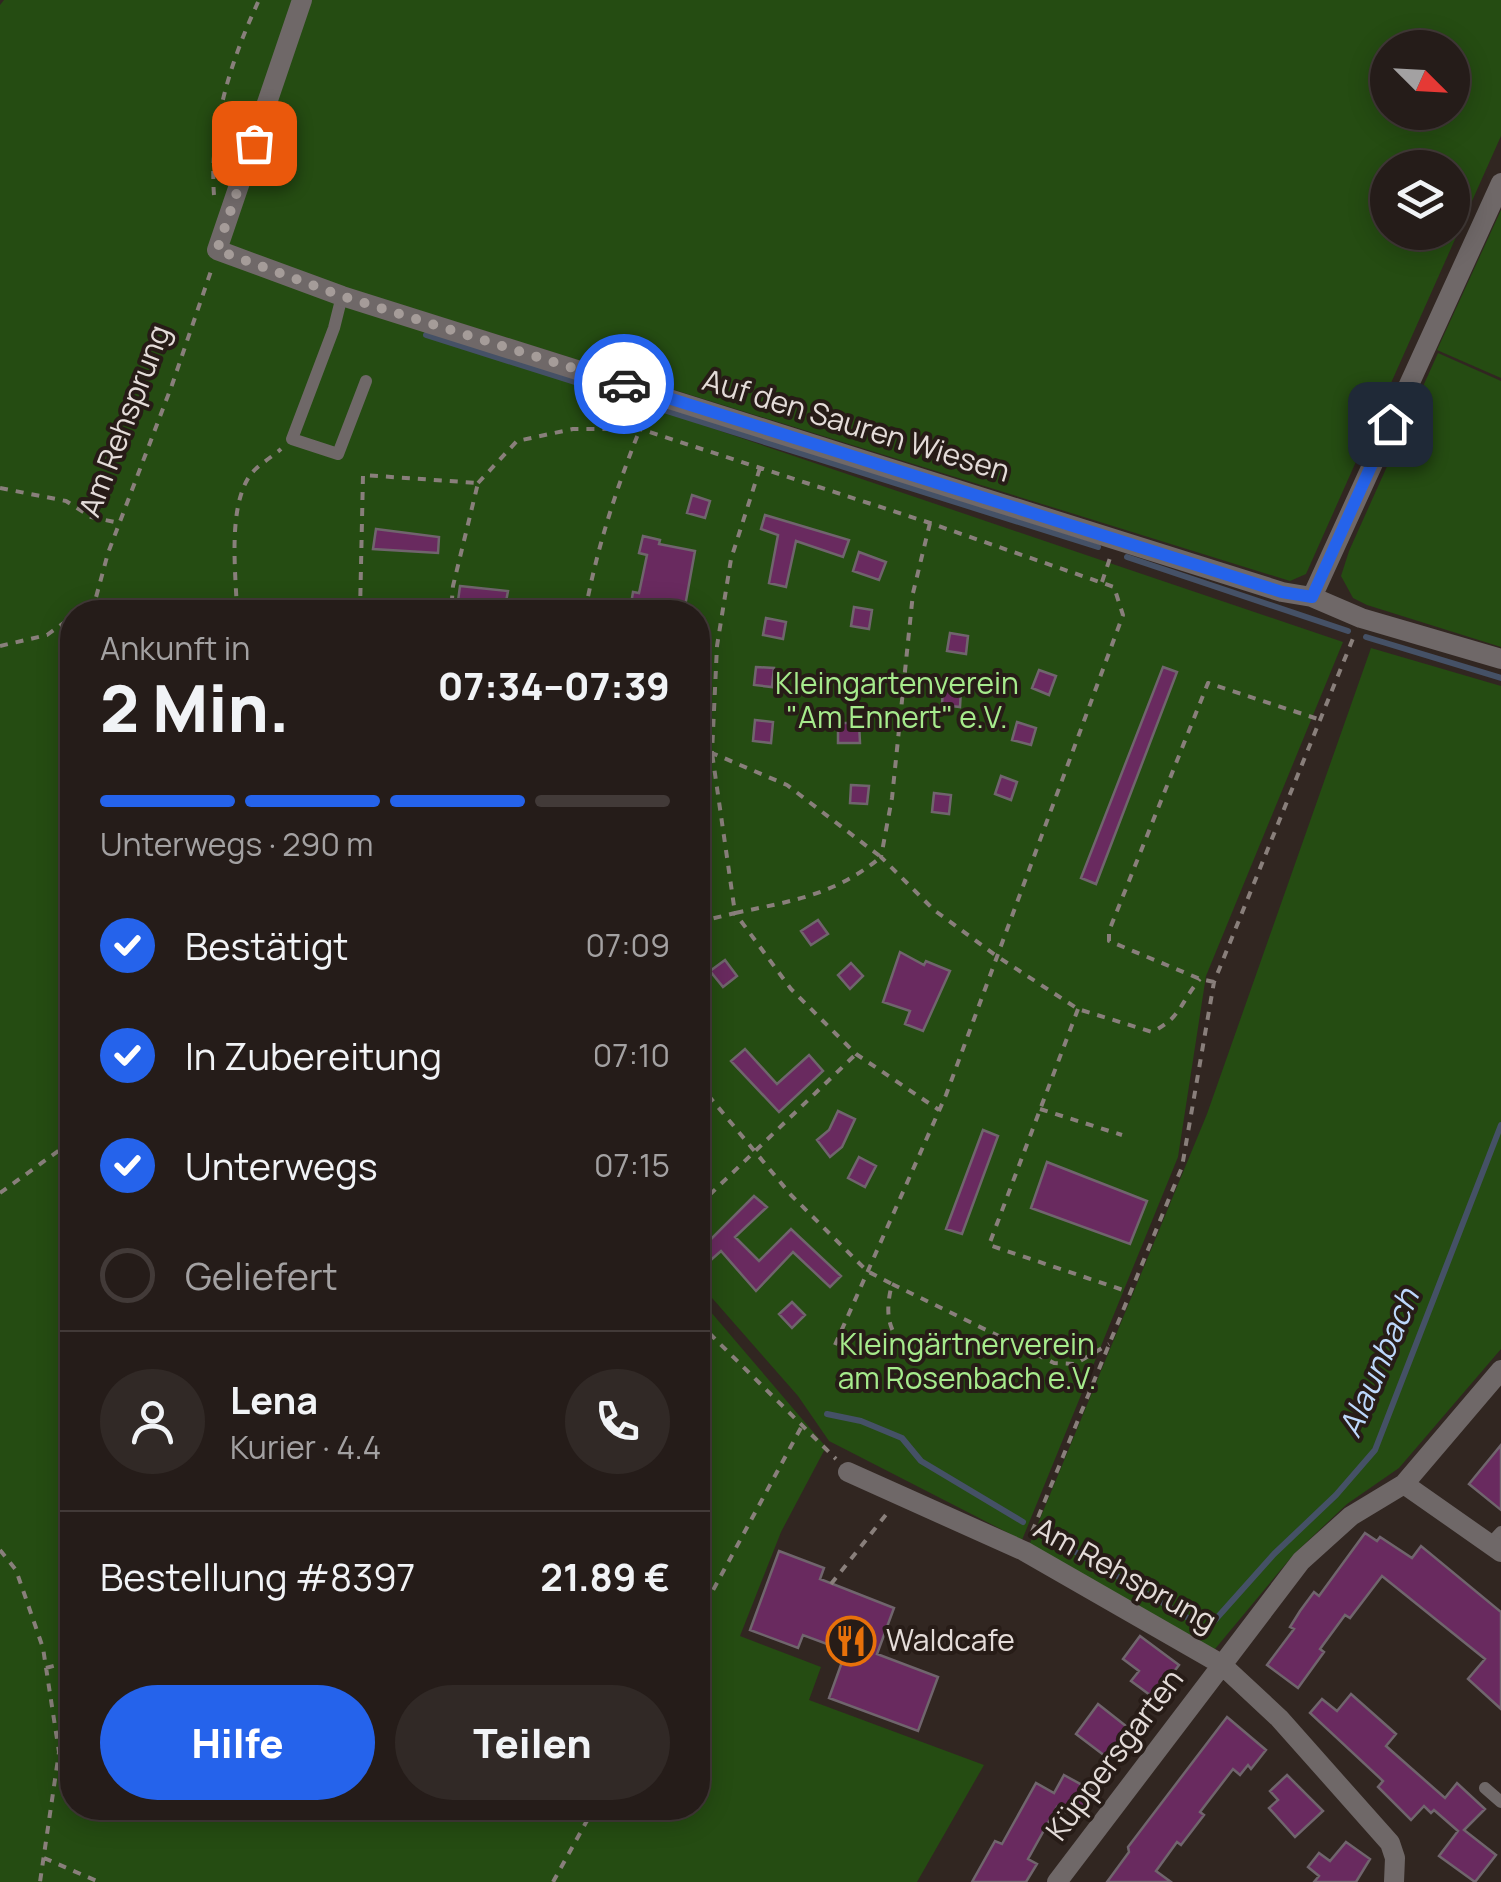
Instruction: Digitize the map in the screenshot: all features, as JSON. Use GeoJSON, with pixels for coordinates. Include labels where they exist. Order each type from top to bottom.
{"type":"FeatureCollection","features":[{"type":"Feature","properties":{"kind":"street"},"geometry":{"type":"LineString","coordinates":[[217,250],[302,0]]}},
{"type":"Feature","properties":{"kind":"street"},"geometry":{"type":"LineString","coordinates":[[1312,597],[1501,182]]}},
{"type":"Feature","properties":{"kind":"street","name":"Auf den Sauren Wiesen"},"geometry":{"type":"LineString","coordinates":[[217,250],[342,296],[1501,659]]}},
{"type":"Feature","properties":{"kind":"street","name":"Am Rehsprung"},"geometry":{"type":"LineString","coordinates":[[848,1472],[1024,1551],[1221,1664],[1301,1561],[1351,1516],[1404,1484],[1501,1370]]}},
{"type":"Feature","properties":{"kind":"street"},"geometry":{"type":"LineString","coordinates":[[1404,1484],[1499,1546]]}},
{"type":"Feature","properties":{"kind":"street"},"geometry":{"type":"LineString","coordinates":[[1221,1664],[1280,1718],[1390,1843],[1395,1858],[1394,1882]]}},
{"type":"Feature","properties":{"kind":"street","name":"Küppersgarten"},"geometry":{"type":"LineString","coordinates":[[1057,1882],[1221,1664]]}},
{"type":"Feature","properties":{"kind":"lane"},"geometry":{"type":"LineString","coordinates":[[342,296],[292,440],[338,454],[366,381]]}},
{"type":"Feature","properties":{"kind":"lane"},"geometry":{"type":"LineString","coordinates":[[1485,1788],[1501,1802]]}},
{"type":"Feature","properties":{"kind":"path"},"geometry":{"type":"LineString","coordinates":[[214,196],[211,161],[235,50],[259,0]]}},
{"type":"Feature","properties":{"kind":"path","name":"Am Rehsprung"},"geometry":{"type":"LineString","coordinates":[[95,600],[217,250]]}},
{"type":"Feature","properties":{"kind":"path"},"geometry":{"type":"LineString","coordinates":[[587,600],[614,495],[640,428]]}},
{"type":"Feature","properties":{"kind":"path"},"geometry":{"type":"LineString","coordinates":[[452,600],[478,483],[517,441],[573,429],[640,428],[1114,587],[1123,615],[1042,843],[995,955],[939,1110],[835,1345]]}},
{"type":"Feature","properties":{"kind":"path"},"geometry":{"type":"LineString","coordinates":[[237,600],[235,555],[239,503],[251,474],[292,440]]}},
{"type":"Feature","properties":{"kind":"path"},"geometry":{"type":"LineString","coordinates":[[760,468],[731,559],[720,629],[712,754],[735,913],[791,990],[856,1054],[939,1110]]}},
{"type":"Feature","properties":{"kind":"path"},"geometry":{"type":"LineString","coordinates":[[360,600],[362,475],[478,483]]}},
{"type":"Feature","properties":{"kind":"path"},"geometry":{"type":"LineString","coordinates":[[0,488],[66,501],[91,517],[119,523]]}},
{"type":"Feature","properties":{"kind":"path"},"geometry":{"type":"LineString","coordinates":[[710,919],[817,896],[858,876],[881,858],[892,798],[913,593],[930,523]]}},
{"type":"Feature","properties":{"kind":"path"},"geometry":{"type":"LineString","coordinates":[[1024,1551],[1182,1167],[1214,982],[1361,618]]}},
{"type":"Feature","properties":{"kind":"path"},"geometry":{"type":"LineString","coordinates":[[0,646],[47,635],[60,626]]}},
{"type":"Feature","properties":{"kind":"path"},"geometry":{"type":"LineString","coordinates":[[1214,982],[1200,980],[1109,941],[1109,931],[1208,683],[1321,720]]}},
{"type":"Feature","properties":{"kind":"path"},"geometry":{"type":"LineString","coordinates":[[712,754],[788,784],[881,858],[934,910],[1078,1009],[1152,1032],[1174,1022],[1200,980]]}},
{"type":"Feature","properties":{"kind":"path"},"geometry":{"type":"LineString","coordinates":[[1078,1009],[989,1245],[1130,1292]]}},
{"type":"Feature","properties":{"kind":"path"},"geometry":{"type":"LineString","coordinates":[[710,1194],[856,1054]]}},
{"type":"Feature","properties":{"kind":"path"},"geometry":{"type":"LineString","coordinates":[[710,1098],[791,1195],[868,1271],[1054,1363],[1076,1364],[1109,1344]]}},
{"type":"Feature","properties":{"kind":"path"},"geometry":{"type":"LineString","coordinates":[[1040,1109],[1122,1135]]}},
{"type":"Feature","properties":{"kind":"path"},"geometry":{"type":"LineString","coordinates":[[0,1192],[60,1150]]}},
{"type":"Feature","properties":{"kind":"path"},"geometry":{"type":"LineString","coordinates":[[892,1284],[886,1308],[894,1335],[912,1351]]}},
{"type":"Feature","properties":{"kind":"path"},"geometry":{"type":"LineString","coordinates":[[710,1334],[848,1472]]}},
{"type":"Feature","properties":{"kind":"path"},"geometry":{"type":"LineString","coordinates":[[710,1596],[803,1424]]}},
{"type":"Feature","properties":{"kind":"path"},"geometry":{"type":"LineString","coordinates":[[831,1584],[901,1496]]}},
{"type":"Feature","properties":{"kind":"path"},"geometry":{"type":"LineString","coordinates":[[0,1550],[16,1570],[43,1648],[59,1752],[40,1882]]}},
{"type":"Feature","properties":{"kind":"path"},"geometry":{"type":"LineString","coordinates":[[46,1668],[60,1664]]}},
{"type":"Feature","properties":{"kind":"path"},"geometry":{"type":"LineString","coordinates":[[553,1882],[587,1820]]}},
{"type":"Feature","properties":{"kind":"path"},"geometry":{"type":"LineString","coordinates":[[44,1858],[100,1882]]}},
{"type":"Feature","properties":{"kind":"green space"},"geometry":{"type":"Polygon","coordinates":[[[4,0],[296,0],[214,250],[304,290],[1343,642],[1206,976],[1178,1157],[1022,1540],[829,1441],[798,1396],[710,1296],[710,600],[60,600],[60,1820],[710,1820],[710,1311],[826,1447],[781,1532],[740,1636],[821,1667],[809,1700],[984,1765],[917,1882],[0,1882],[0,5],[4,0]]]}},
{"type":"Feature","properties":{"kind":"green space"},"geometry":{"type":"Polygon","coordinates":[[[306,0],[1501,0],[1501,136],[1470,206],[1470,150],[1370,150],[1370,250],[1450,250],[1306,574],[1290,581],[221,249],[306,0]]]}},
{"type":"Feature","properties":{"kind":"green space"},"geometry":{"type":"Polygon","coordinates":[[[1501,210],[1501,378],[1437,350],[1501,210]]]}},
{"type":"Feature","properties":{"kind":"green space"},"geometry":{"type":"Polygon","coordinates":[[[1438,353],[1501,381],[1501,647],[1367,605],[1353,598],[1341,576],[1438,353]]]}},
{"type":"Feature","properties":{"kind":"green space"},"geometry":{"type":"Polygon","coordinates":[[[1371,648],[1501,686],[1501,1349],[1399,1468],[1347,1504],[1294,1554],[1215,1649],[1023,1560],[1207,1114],[1371,648]]]}},
{"type":"Feature","properties":{"kind":"building"},"geometry":{"type":"Polygon","coordinates":[[[692,495],[710,501],[705,518],[687,513],[692,495]]]}},
{"type":"Feature","properties":{"kind":"building"},"geometry":{"type":"Polygon","coordinates":[[[765,515],[849,540],[843,557],[796,541],[786,587],[769,583],[778,535],[761,529],[765,515]]]}},
{"type":"Feature","properties":{"kind":"building"},"geometry":{"type":"Polygon","coordinates":[[[376,529],[439,537],[438,553],[373,549],[376,529]]]}},
{"type":"Feature","properties":{"kind":"building"},"geometry":{"type":"Polygon","coordinates":[[[643,536],[660,540],[659,544],[695,551],[686,600],[632,600],[633,592],[639,593],[647,555],[639,553],[643,536]]]}},
{"type":"Feature","properties":{"kind":"building"},"geometry":{"type":"Polygon","coordinates":[[[859,552],[886,562],[879,580],[853,571],[859,552]]]}},
{"type":"Feature","properties":{"kind":"building"},"geometry":{"type":"Polygon","coordinates":[[[460,586],[508,591],[506,600],[458,600],[460,586]]]}},
{"type":"Feature","properties":{"kind":"building"},"geometry":{"type":"Polygon","coordinates":[[[854,607],[872,610],[869,629],[851,626],[854,607]]]}},
{"type":"Feature","properties":{"kind":"building"},"geometry":{"type":"Polygon","coordinates":[[[766,618],[786,622],[783,639],[763,635],[766,618]]]}},
{"type":"Feature","properties":{"kind":"building"},"geometry":{"type":"Polygon","coordinates":[[[950,633],[968,636],[966,654],[947,651],[950,633]]]}},
{"type":"Feature","properties":{"kind":"building"},"geometry":{"type":"Polygon","coordinates":[[[756,667],[774,668],[772,687],[754,685],[756,667]]]}},
{"type":"Feature","properties":{"kind":"building"},"geometry":{"type":"Polygon","coordinates":[[[1163,667],[1177,672],[1096,884],[1081,878],[1163,667]]]}},
{"type":"Feature","properties":{"kind":"building"},"geometry":{"type":"Polygon","coordinates":[[[1039,670],[1056,676],[1049,695],[1032,688],[1039,670]]]}},
{"type":"Feature","properties":{"kind":"building"},"geometry":{"type":"Polygon","coordinates":[[[943,687],[961,689],[960,707],[942,705],[943,687]]]}},
{"type":"Feature","properties":{"kind":"building"},"geometry":{"type":"Polygon","coordinates":[[[755,720],[773,722],[771,743],[753,741],[755,720]]]}},
{"type":"Feature","properties":{"kind":"building"},"geometry":{"type":"Polygon","coordinates":[[[1017,722],[1036,728],[1031,745],[1012,740],[1017,722]]]}},
{"type":"Feature","properties":{"kind":"building"},"geometry":{"type":"Polygon","coordinates":[[[838,723],[859,723],[860,743],[838,743],[838,723]]]}},
{"type":"Feature","properties":{"kind":"building"},"geometry":{"type":"Polygon","coordinates":[[[1001,776],[1017,782],[1011,800],[995,794],[1001,776]]]}},
{"type":"Feature","properties":{"kind":"building"},"geometry":{"type":"Polygon","coordinates":[[[851,785],[869,786],[867,804],[850,803],[851,785]]]}},
{"type":"Feature","properties":{"kind":"building"},"geometry":{"type":"Polygon","coordinates":[[[934,793],[951,795],[949,814],[932,812],[934,793]]]}},
{"type":"Feature","properties":{"kind":"building"},"geometry":{"type":"Polygon","coordinates":[[[818,920],[828,934],[811,945],[801,931],[818,920]]]}},
{"type":"Feature","properties":{"kind":"building"},"geometry":{"type":"Polygon","coordinates":[[[900,952],[924,965],[926,961],[950,971],[923,1031],[905,1024],[910,1011],[883,1002],[900,952]]]}},
{"type":"Feature","properties":{"kind":"building"},"geometry":{"type":"Polygon","coordinates":[[[725,960],[737,976],[723,987],[710,971],[725,960]]]}},
{"type":"Feature","properties":{"kind":"building"},"geometry":{"type":"Polygon","coordinates":[[[851,963],[863,976],[850,989],[838,975],[851,963]]]}},
{"type":"Feature","properties":{"kind":"building"},"geometry":{"type":"Polygon","coordinates":[[[745,1049],[777,1084],[809,1055],[823,1071],[779,1112],[731,1061],[745,1049]]]}},
{"type":"Feature","properties":{"kind":"building"},"geometry":{"type":"Polygon","coordinates":[[[838,1111],[855,1119],[842,1147],[830,1157],[817,1140],[829,1130],[838,1111]]]}},
{"type":"Feature","properties":{"kind":"building"},"geometry":{"type":"Polygon","coordinates":[[[983,1130],[998,1136],[962,1234],[946,1229],[983,1130]]]}},
{"type":"Feature","properties":{"kind":"building"},"geometry":{"type":"Polygon","coordinates":[[[859,1157],[876,1166],[865,1187],[848,1178],[859,1157]]]}},
{"type":"Feature","properties":{"kind":"building"},"geometry":{"type":"Polygon","coordinates":[[[1047,1162],[1147,1201],[1130,1244],[1031,1208],[1047,1162]]]}},
{"type":"Feature","properties":{"kind":"building"},"geometry":{"type":"Polygon","coordinates":[[[754,1196],[767,1207],[735,1237],[759,1261],[791,1229],[841,1276],[830,1287],[793,1252],[756,1291],[721,1251],[710,1257],[710,1240],[754,1196]]]}},
{"type":"Feature","properties":{"kind":"building"},"geometry":{"type":"Polygon","coordinates":[[[792,1302],[805,1315],[792,1328],[779,1314],[792,1302]]]}},
{"type":"Feature","properties":{"kind":"building"},"geometry":{"type":"Polygon","coordinates":[[[1501,1445],[1501,1510],[1469,1484],[1501,1445]]]}},
{"type":"Feature","properties":{"kind":"building"},"geometry":{"type":"Polygon","coordinates":[[[1365,1533],[1377,1541],[1380,1537],[1412,1558],[1421,1546],[1501,1612],[1501,1709],[1468,1679],[1485,1659],[1382,1576],[1350,1618],[1345,1615],[1298,1688],[1267,1665],[1294,1629],[1290,1627],[1314,1592],[1319,1596],[1365,1533]]]}},
{"type":"Feature","properties":{"kind":"building","name":"Waldcafe"},"geometry":{"type":"Polygon","coordinates":[[[779,1551],[824,1568],[820,1579],[894,1608],[877,1654],[938,1677],[918,1731],[829,1698],[846,1651],[803,1635],[798,1648],[750,1630],[779,1551]]]}},
{"type":"Feature","properties":{"kind":"building"},"geometry":{"type":"Polygon","coordinates":[[[1140,1636],[1179,1665],[1154,1698],[1131,1681],[1139,1671],[1123,1659],[1140,1636]]]}},
{"type":"Feature","properties":{"kind":"building"},"geometry":{"type":"Polygon","coordinates":[[[1351,1694],[1396,1734],[1386,1746],[1445,1798],[1457,1783],[1485,1809],[1464,1830],[1496,1855],[1475,1882],[1439,1856],[1458,1831],[1424,1806],[1411,1820],[1378,1787],[1383,1781],[1310,1713],[1322,1699],[1337,1711],[1351,1694]]]}},
{"type":"Feature","properties":{"kind":"building"},"geometry":{"type":"Polygon","coordinates":[[[1098,1704],[1131,1730],[1109,1759],[1076,1734],[1098,1704]]]}},
{"type":"Feature","properties":{"kind":"building"},"geometry":{"type":"Polygon","coordinates":[[[1227,1717],[1266,1750],[1251,1769],[1248,1765],[1240,1775],[1233,1769],[1200,1812],[1204,1815],[1156,1871],[1171,1882],[1107,1882],[1129,1852],[1128,1847],[1227,1717]]]}},
{"type":"Feature","properties":{"kind":"building"},"geometry":{"type":"Polygon","coordinates":[[[1064,1775],[1093,1791],[1078,1819],[1057,1807],[1028,1859],[1037,1864],[1026,1882],[972,1882],[995,1841],[1002,1844],[1036,1783],[1054,1793],[1064,1775]]]}},
{"type":"Feature","properties":{"kind":"building"},"geometry":{"type":"Polygon","coordinates":[[[1287,1775],[1323,1811],[1295,1837],[1269,1808],[1278,1800],[1270,1791],[1287,1775]]]}},
{"type":"Feature","properties":{"kind":"building"},"geometry":{"type":"Polygon","coordinates":[[[1346,1842],[1370,1859],[1356,1882],[1314,1882],[1319,1876],[1308,1867],[1319,1853],[1330,1861],[1346,1842]]]}},
{"type":"Feature","properties":{"kind":"waterway"},"geometry":{"type":"LineString","coordinates":[[426,335],[1098,547]]}},
{"type":"Feature","properties":{"kind":"waterway"},"geometry":{"type":"LineString","coordinates":[[1127,557],[1348,631]]}},
{"type":"Feature","properties":{"kind":"waterway"},"geometry":{"type":"LineString","coordinates":[[1366,637],[1501,678]]}},
{"type":"Feature","properties":{"kind":"waterway","name":"Alaunbach"},"geometry":{"type":"LineString","coordinates":[[1045,1534],[1207,1629],[1375,1450],[1501,1125]]}},
{"type":"Feature","properties":{"kind":"waterway"},"geometry":{"type":"LineString","coordinates":[[827,1414],[861,1421],[902,1438],[921,1461],[1023,1522]]}},
{"type":"Feature","properties":{"kind":"way so far"},"geometry":{"type":"LineString","coordinates":[[254,143],[217,250],[342,296],[624,384]]}},
{"type":"Feature","properties":{"kind":"place","name":"Waldcafe"},"geometry":{"type":"Point","coordinates":[851,1641]}},
{"type":"Feature","properties":{"kind":"route"},"geometry":{"type":"LineString","coordinates":[[624,384],[1282,592],[1312,597],[1390,424]]}},
{"type":"Feature","properties":{"kind":"park label","name":"Kleingartenverein \"Am Ennert\" e.V."},"geometry":{"type":"Point","coordinates":[897,701]}},
{"type":"Feature","properties":{"kind":"park label","name":"Kleingärtnerverein am Rosenbach e.V."},"geometry":{"type":"Point","coordinates":[967,1362]}}]}
